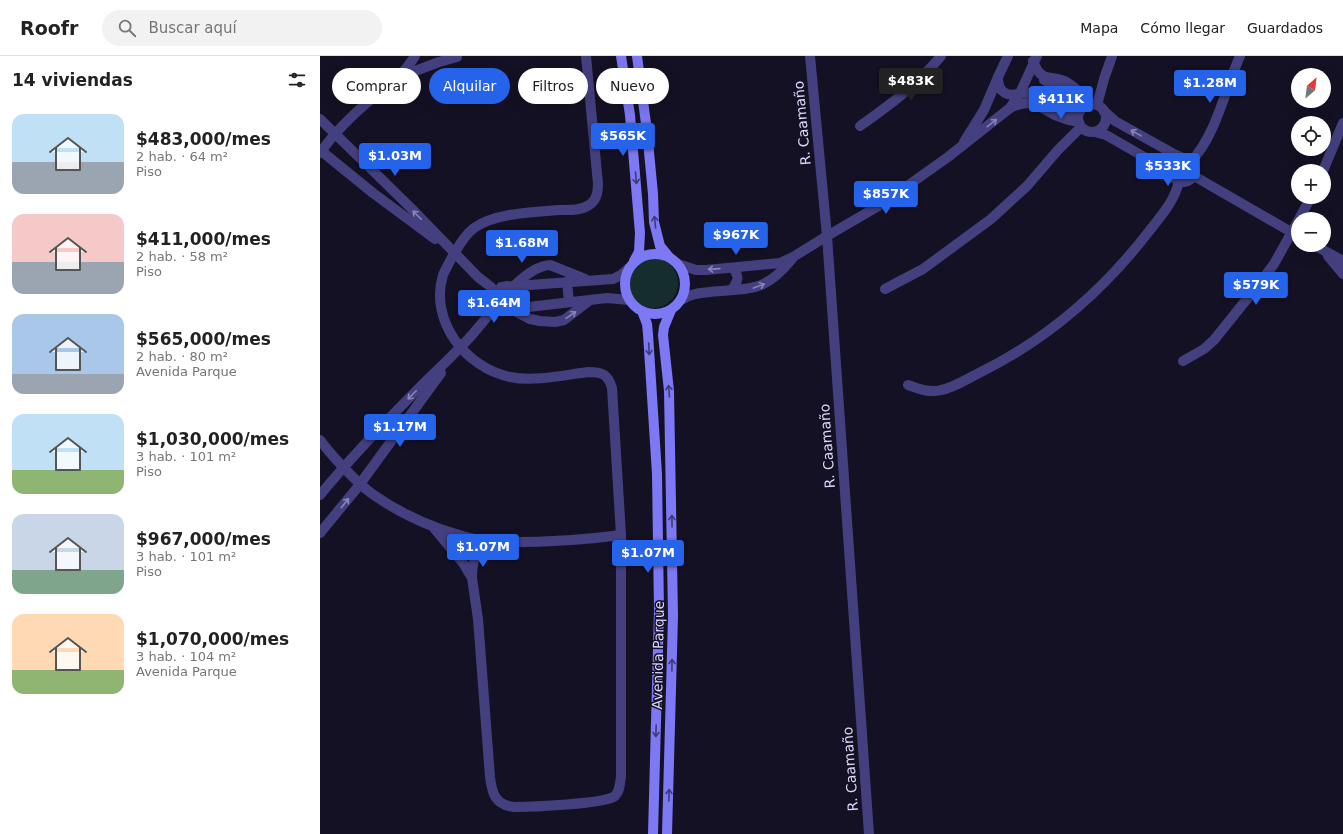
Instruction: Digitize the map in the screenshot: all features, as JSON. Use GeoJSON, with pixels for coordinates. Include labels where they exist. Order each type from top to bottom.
{"type":"FeatureCollection","features":[{"type":"Feature","properties":{"kind":"street"},"geometry":{"type":"LineString","coordinates":[[406,68],[415,56]]}},
{"type":"Feature","properties":{"kind":"street"},"geometry":{"type":"LineString","coordinates":[[421,69],[457,56]]}},
{"type":"Feature","properties":{"kind":"street"},"geometry":{"type":"LineString","coordinates":[[488,542],[480,549],[475,558],[472,566],[472,578],[478,619],[490,777],[491,786],[496,798],[504,806],[514,807],[606,800],[611,798],[618,792],[621,776],[621,535],[612,388],[608,377],[597,372],[525,379],[511,377],[490,370],[477,363],[460,348],[446,323],[441,299],[443,276],[455,252],[475,227],[485,222],[524,212],[577,209],[589,205],[593,201],[598,191],[598,184],[586,56]]}},
{"type":"Feature","properties":{"kind":"street"},"geometry":{"type":"LineString","coordinates":[[621,56],[630,115],[640,233],[639,252],[626,276],[625,284],[629,300],[642,311],[652,314],[661,313],[671,310],[681,300],[698,293],[758,287],[778,274],[793,257]]}},
{"type":"Feature","properties":{"kind":"street"},"geometry":{"type":"LineString","coordinates":[[637,56],[651,170],[654,222],[660,246],[669,257],[678,264],[696,270],[733,268],[780,262],[793,257],[905,190],[1010,108],[1019,104],[1032,104],[1069,121],[1079,122]]}},
{"type":"Feature","properties":{"kind":"street","name":"R. Caamaño"},"geometry":{"type":"LineString","coordinates":[[810,56],[827,236],[869,834]]}},
{"type":"Feature","properties":{"kind":"street"},"geometry":{"type":"LineString","coordinates":[[860,126],[892,104],[906,92],[941,56]]}},
{"type":"Feature","properties":{"kind":"street"},"geometry":{"type":"LineString","coordinates":[[961,147],[984,110],[1008,56]]}},
{"type":"Feature","properties":{"kind":"street"},"geometry":{"type":"LineString","coordinates":[[1095,106],[1112,56]]}},
{"type":"Feature","properties":{"kind":"street"},"geometry":{"type":"LineString","coordinates":[[1172,173],[1172,166],[1176,160],[1187,159],[1198,154],[1217,116],[1240,56]]}},
{"type":"Feature","properties":{"kind":"street"},"geometry":{"type":"LineString","coordinates":[[998,77],[999,87],[1004,93],[1013,95],[1030,93],[1041,97],[1079,122],[1087,131],[1106,135],[1172,173],[1179,181],[1187,181],[1194,176],[1195,168],[1187,159],[1174,154],[1114,121],[1095,106],[1038,77],[1033,62]]}},
{"type":"Feature","properties":{"kind":"street"},"geometry":{"type":"LineString","coordinates":[[1033,62],[1038,72],[1043,76],[1067,82],[1106,115],[1105,124],[1095,132]]}},
{"type":"Feature","properties":{"kind":"street"},"geometry":{"type":"LineString","coordinates":[[1010,108],[1020,93],[1033,62]]}},
{"type":"Feature","properties":{"kind":"street"},"geometry":{"type":"LineString","coordinates":[[1041,97],[1049,83]]}},
{"type":"Feature","properties":{"kind":"street"},"geometry":{"type":"LineString","coordinates":[[366,104],[335,133],[320,151],[420,229],[455,252]]}},
{"type":"Feature","properties":{"kind":"street"},"geometry":{"type":"LineString","coordinates":[[885,289],[923,269],[984,224],[1027,186],[1058,150],[1079,122],[1081,109],[1095,106]]}},
{"type":"Feature","properties":{"kind":"street"},"geometry":{"type":"LineString","coordinates":[[320,119],[455,252],[478,277],[491,287],[500,299],[511,309],[530,319],[555,322],[564,320],[590,300]]}},
{"type":"Feature","properties":{"kind":"street"},"geometry":{"type":"LineString","coordinates":[[1326,164],[1343,123]]}},
{"type":"Feature","properties":{"kind":"street"},"geometry":{"type":"LineString","coordinates":[[1194,176],[1291,232]]}},
{"type":"Feature","properties":{"kind":"street"},"geometry":{"type":"LineString","coordinates":[[908,385],[924,390],[936,391],[947,388],[1018,352],[1047,331],[1095,292],[1127,259],[1162,215],[1174,196],[1179,181]]}},
{"type":"Feature","properties":{"kind":"street"},"geometry":{"type":"LineString","coordinates":[[1183,361],[1204,349],[1214,340],[1259,284],[1291,240]]}},
{"type":"Feature","properties":{"kind":"street"},"geometry":{"type":"LineString","coordinates":[[1325,252],[1343,274]]}},
{"type":"Feature","properties":{"kind":"street"},"geometry":{"type":"LineString","coordinates":[[1326,252],[1343,261]]}},
{"type":"Feature","properties":{"kind":"street"},"geometry":{"type":"LineString","coordinates":[[491,287],[613,279],[642,256],[661,254],[669,257]]}},
{"type":"Feature","properties":{"kind":"street"},"geometry":{"type":"LineString","coordinates":[[678,264],[683,272],[685,282],[681,300]]}},
{"type":"Feature","properties":{"kind":"street"},"geometry":{"type":"LineString","coordinates":[[320,533],[360,484],[460,348],[510,286],[528,273],[546,265],[550,265],[589,281]]}},
{"type":"Feature","properties":{"kind":"street"},"geometry":{"type":"LineString","coordinates":[[732,290],[738,280],[738,274],[733,268]]}},
{"type":"Feature","properties":{"kind":"street"},"geometry":{"type":"LineString","coordinates":[[606,280],[607,298]]}},
{"type":"Feature","properties":{"kind":"street"},"geometry":{"type":"LineString","coordinates":[[567,282],[568,302]]}},
{"type":"Feature","properties":{"kind":"street"},"geometry":{"type":"LineString","coordinates":[[511,309],[607,298],[629,300]]}},
{"type":"Feature","properties":{"kind":"street","name":"Avenida Parque"},"geometry":{"type":"LineString","coordinates":[[667,834],[673,616],[669,398],[663,334],[664,327],[671,310]]}},
{"type":"Feature","properties":{"kind":"street","name":"Avenida Parque"},"geometry":{"type":"LineString","coordinates":[[642,311],[647,324],[648,334],[657,474],[659,611],[653,834]]}},
{"type":"Feature","properties":{"kind":"street"},"geometry":{"type":"LineString","coordinates":[[320,495],[389,419],[460,348]]}},
{"type":"Feature","properties":{"kind":"street"},"geometry":{"type":"LineString","coordinates":[[320,440],[360,484],[370,492],[390,505],[434,528],[451,534],[488,542],[519,543],[590,539],[621,535]]}},
{"type":"Feature","properties":{"kind":"street"},"geometry":{"type":"LineString","coordinates":[[434,528],[463,563],[472,578]]}},
{"type":"Feature","properties":{"kind":"green space"},"geometry":{"type":"Polygon","coordinates":[[[648,258],[658,258],[671,265],[678,278],[678,288],[671,301],[658,308],[648,308],[639,304],[632,297],[628,288],[628,278],[632,269],[639,262],[648,258]]]}}]}
